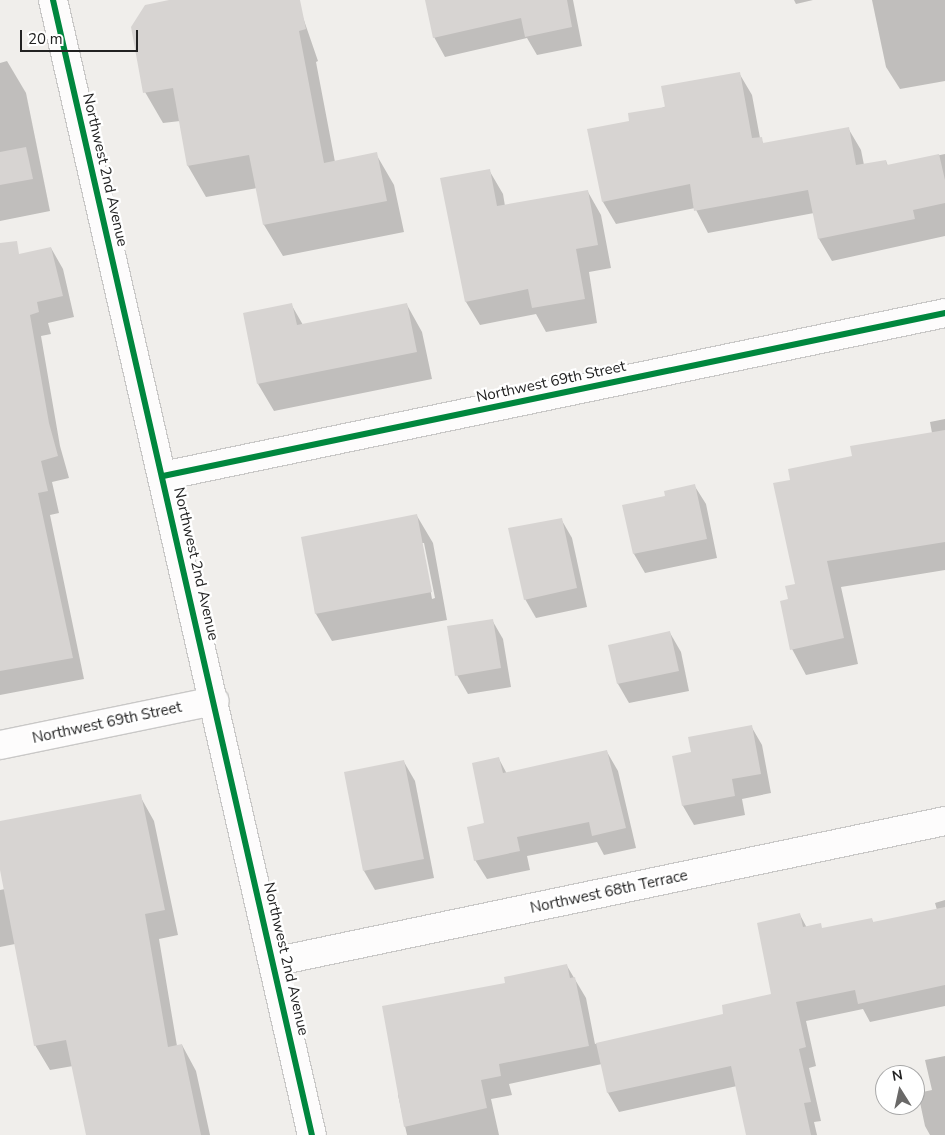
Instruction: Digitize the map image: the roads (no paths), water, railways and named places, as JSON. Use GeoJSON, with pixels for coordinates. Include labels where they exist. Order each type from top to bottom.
{"type":"FeatureCollection","features":[{"type":"Feature","properties":{"kind":"street","name":"Northwest 2nd Avenue"},"geometry":{"type":"LineString","coordinates":[[53,0],[215,701],[312,1135]]}},
{"type":"Feature","properties":{"kind":"street","name":"Northwest 69th Street"},"geometry":{"type":"LineString","coordinates":[[163,476],[945,313]]}},
{"type":"Feature","properties":{"kind":"street","name":"Northwest 69th Street"},"geometry":{"type":"LineString","coordinates":[[0,745],[215,701]]}},
{"type":"Feature","properties":{"kind":"street","name":"Northwest 68th Terrace"},"geometry":{"type":"LineString","coordinates":[[273,962],[945,821]]}}]}
